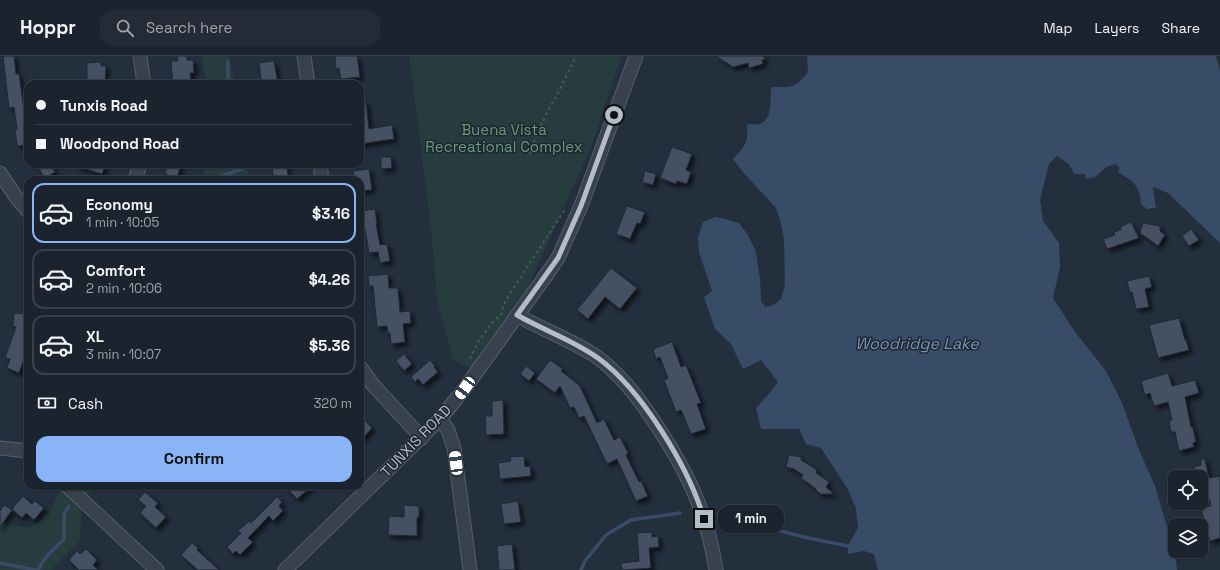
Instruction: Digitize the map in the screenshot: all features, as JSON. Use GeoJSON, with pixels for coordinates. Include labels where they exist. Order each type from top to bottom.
{"type":"FeatureCollection","features":[{"type":"Feature","properties":{"kind":"street"},"geometry":{"type":"LineString","coordinates":[[140,56],[143,80]]}},
{"type":"Feature","properties":{"kind":"street"},"geometry":{"type":"LineString","coordinates":[[304,56],[307,80]]}},
{"type":"Feature","properties":{"kind":"street","name":"TUNXIS ROAD"},"geometry":{"type":"LineString","coordinates":[[285,570],[440,419],[465,388],[558,258],[570,232],[636,56]]}},
{"type":"Feature","properties":{"kind":"street"},"geometry":{"type":"LineString","coordinates":[[0,173],[24,206]]}},
{"type":"Feature","properties":{"kind":"street"},"geometry":{"type":"LineString","coordinates":[[517,315],[580,346],[598,358],[620,377],[635,394],[666,439],[691,482],[708,529],[716,570]]}},
{"type":"Feature","properties":{"kind":"street"},"geometry":{"type":"LineString","coordinates":[[364,372],[374,386],[422,438]]}},
{"type":"Feature","properties":{"kind":"street"},"geometry":{"type":"LineString","coordinates":[[440,419],[448,430],[454,448],[470,570]]}},
{"type":"Feature","properties":{"kind":"street"},"geometry":{"type":"LineString","coordinates":[[0,448],[24,451]]}},
{"type":"Feature","properties":{"kind":"street"},"geometry":{"type":"LineString","coordinates":[[71,490],[157,570]]}},
{"type":"Feature","properties":{"kind":"path"},"geometry":{"type":"LineString","coordinates":[[530,154],[537,134],[576,56]]}},
{"type":"Feature","properties":{"kind":"path"},"geometry":{"type":"LineString","coordinates":[[468,364],[478,342],[492,323],[502,313],[504,304],[568,204]]}},
{"type":"Feature","properties":{"kind":"green space"},"geometry":{"type":"Polygon","coordinates":[[[201,56],[229,56],[234,80],[206,80],[201,56]]]}},
{"type":"Feature","properties":{"kind":"green space","name":"Buena Vista Recreational Complex"},"geometry":{"type":"Polygon","coordinates":[[[409,56],[622,56],[590,150],[534,273],[523,301],[509,315],[480,353],[472,369],[453,360],[437,300],[431,228],[409,56]]]}},
{"type":"Feature","properties":{"kind":"green space"},"geometry":{"type":"Polygon","coordinates":[[[206,168],[248,168],[249,176],[202,176],[206,168]]]}},
{"type":"Feature","properties":{"kind":"green space"},"geometry":{"type":"Polygon","coordinates":[[[60,490],[94,490],[82,500],[80,541],[51,570],[0,570],[0,523],[30,528],[50,512],[60,490]]]}},
{"type":"Feature","properties":{"kind":"water","name":"Woodridge Lake"},"geometry":{"type":"Polygon","coordinates":[[[807,56],[1216,56],[1220,71],[1220,243],[1168,193],[1153,187],[1156,208],[1147,209],[1141,204],[1139,192],[1135,184],[1118,172],[1120,168],[1116,164],[1106,167],[1095,177],[1086,179],[1085,174],[1074,174],[1069,164],[1057,156],[1049,164],[1040,200],[1043,221],[1059,243],[1060,267],[1053,298],[1075,332],[1106,371],[1122,403],[1139,450],[1155,486],[1168,530],[1168,558],[1176,558],[1177,570],[878,570],[874,554],[864,551],[848,554],[848,546],[858,528],[856,508],[847,488],[821,448],[806,444],[799,429],[761,429],[756,408],[778,382],[761,360],[743,369],[731,344],[715,329],[704,297],[712,291],[699,252],[698,237],[703,222],[715,217],[739,223],[748,235],[756,252],[760,279],[761,301],[765,307],[774,305],[781,299],[785,285],[784,239],[776,208],[733,159],[741,151],[747,139],[747,124],[760,124],[767,118],[770,109],[771,88],[795,85],[808,72],[807,56]]]}},
{"type":"Feature","properties":{"kind":"building"},"geometry":{"type":"Polygon","coordinates":[[[3,56],[14,56],[16,74],[19,74],[24,110],[24,145],[17,146],[15,130],[17,129],[14,107],[9,108],[3,56]]]}},
{"type":"Feature","properties":{"kind":"building"},"geometry":{"type":"Polygon","coordinates":[[[177,56],[187,56],[187,60],[193,60],[194,73],[190,73],[191,80],[173,80],[171,61],[178,61],[177,56]]]}},
{"type":"Feature","properties":{"kind":"building"},"geometry":{"type":"Polygon","coordinates":[[[335,56],[357,56],[360,77],[341,79],[339,68],[336,69],[335,56]]]}},
{"type":"Feature","properties":{"kind":"building"},"geometry":{"type":"Polygon","coordinates":[[[716,56],[764,56],[765,59],[762,60],[763,64],[749,68],[748,63],[733,67],[716,56]]]}},
{"type":"Feature","properties":{"kind":"building"},"geometry":{"type":"Polygon","coordinates":[[[274,61],[277,80],[261,80],[259,63],[274,61]]]}},
{"type":"Feature","properties":{"kind":"building"},"geometry":{"type":"Polygon","coordinates":[[[101,62],[101,66],[106,66],[105,80],[87,80],[87,63],[101,62]]]}},
{"type":"Feature","properties":{"kind":"building"},"geometry":{"type":"Polygon","coordinates":[[[364,102],[366,102],[369,129],[392,125],[394,139],[364,143],[364,102]]]}},
{"type":"Feature","properties":{"kind":"building"},"geometry":{"type":"Polygon","coordinates":[[[672,147],[692,154],[686,170],[691,172],[687,184],[677,181],[676,184],[660,178],[672,147]]]}},
{"type":"Feature","properties":{"kind":"building"},"geometry":{"type":"Polygon","coordinates":[[[381,157],[391,157],[392,168],[381,169],[381,157]]]}},
{"type":"Feature","properties":{"kind":"building"},"geometry":{"type":"Polygon","coordinates":[[[39,168],[52,168],[55,172],[48,176],[44,176],[39,168]]]}},
{"type":"Feature","properties":{"kind":"building"},"geometry":{"type":"Polygon","coordinates":[[[82,168],[104,168],[102,174],[82,168]]]}},
{"type":"Feature","properties":{"kind":"building"},"geometry":{"type":"Polygon","coordinates":[[[166,168],[180,168],[178,176],[168,176],[165,174],[166,168]]]}},
{"type":"Feature","properties":{"kind":"building"},"geometry":{"type":"Polygon","coordinates":[[[272,168],[287,168],[288,176],[273,176],[272,168]]]}},
{"type":"Feature","properties":{"kind":"building"},"geometry":{"type":"Polygon","coordinates":[[[369,169],[372,190],[364,191],[364,176],[354,176],[353,171],[369,169]]]}},
{"type":"Feature","properties":{"kind":"building"},"geometry":{"type":"Polygon","coordinates":[[[645,171],[656,174],[653,185],[642,182],[645,171]]]}},
{"type":"Feature","properties":{"kind":"building"},"geometry":{"type":"Polygon","coordinates":[[[627,206],[645,212],[640,224],[637,223],[630,239],[616,234],[627,206]]]}},
{"type":"Feature","properties":{"kind":"building"},"geometry":{"type":"Polygon","coordinates":[[[375,209],[380,245],[387,244],[390,261],[380,263],[378,252],[369,253],[364,223],[364,211],[375,209]]]}},
{"type":"Feature","properties":{"kind":"building"},"geometry":{"type":"Polygon","coordinates":[[[1131,222],[1139,238],[1107,249],[1103,239],[1115,235],[1114,232],[1121,230],[1120,227],[1131,222]]]}},
{"type":"Feature","properties":{"kind":"building"},"geometry":{"type":"Polygon","coordinates":[[[1143,223],[1160,226],[1160,231],[1165,235],[1158,246],[1140,233],[1143,223]]]}},
{"type":"Feature","properties":{"kind":"building"},"geometry":{"type":"Polygon","coordinates":[[[1191,229],[1199,240],[1189,246],[1182,236],[1191,229]]]}},
{"type":"Feature","properties":{"kind":"building"},"geometry":{"type":"Polygon","coordinates":[[[611,268],[637,288],[620,309],[605,297],[588,319],[577,310],[611,268]]]}},
{"type":"Feature","properties":{"kind":"building"},"geometry":{"type":"Polygon","coordinates":[[[388,274],[389,288],[398,288],[400,312],[410,311],[411,323],[403,324],[405,342],[391,344],[390,333],[388,333],[387,326],[377,327],[373,286],[369,286],[368,276],[388,274]]]}},
{"type":"Feature","properties":{"kind":"building"},"geometry":{"type":"Polygon","coordinates":[[[1149,276],[1152,287],[1145,289],[1149,307],[1136,309],[1132,292],[1130,293],[1127,281],[1149,276]]]}},
{"type":"Feature","properties":{"kind":"building"},"geometry":{"type":"Polygon","coordinates":[[[14,313],[24,314],[24,359],[19,373],[7,368],[10,359],[5,358],[16,327],[13,326],[14,313]]]}},
{"type":"Feature","properties":{"kind":"building"},"geometry":{"type":"Polygon","coordinates":[[[1179,318],[1189,350],[1158,358],[1149,325],[1179,318]]]}},
{"type":"Feature","properties":{"kind":"building"},"geometry":{"type":"Polygon","coordinates":[[[672,342],[681,367],[686,365],[701,403],[697,404],[706,429],[691,434],[681,410],[676,412],[664,380],[668,378],[660,357],[656,359],[653,349],[672,342]]]}},
{"type":"Feature","properties":{"kind":"building"},"geometry":{"type":"Polygon","coordinates":[[[404,354],[412,364],[404,371],[396,361],[404,354]]]}},
{"type":"Feature","properties":{"kind":"building"},"geometry":{"type":"Polygon","coordinates":[[[430,360],[438,372],[423,385],[418,379],[415,382],[411,377],[430,360]]]}},
{"type":"Feature","properties":{"kind":"building"},"geometry":{"type":"Polygon","coordinates":[[[550,360],[563,369],[561,371],[580,386],[597,423],[604,419],[614,440],[620,437],[628,453],[626,455],[639,482],[641,481],[648,496],[636,501],[617,459],[607,464],[584,416],[579,418],[574,407],[570,408],[560,386],[555,393],[536,379],[550,360]]]}},
{"type":"Feature","properties":{"kind":"building"},"geometry":{"type":"Polygon","coordinates":[[[526,366],[535,373],[529,381],[520,374],[526,366]]]}},
{"type":"Feature","properties":{"kind":"building"},"geometry":{"type":"Polygon","coordinates":[[[1168,373],[1172,386],[1195,380],[1199,393],[1185,397],[1191,427],[1193,428],[1196,442],[1193,443],[1194,447],[1179,451],[1175,432],[1171,432],[1169,421],[1172,420],[1168,402],[1154,406],[1150,393],[1145,395],[1141,381],[1168,373]]]}},
{"type":"Feature","properties":{"kind":"building"},"geometry":{"type":"Polygon","coordinates":[[[503,400],[504,434],[486,435],[485,416],[492,416],[492,401],[503,400]]]}},
{"type":"Feature","properties":{"kind":"building"},"geometry":{"type":"Polygon","coordinates":[[[365,421],[372,428],[364,437],[365,421]]]}},
{"type":"Feature","properties":{"kind":"building"},"geometry":{"type":"Polygon","coordinates":[[[789,455],[801,457],[801,460],[817,470],[816,473],[829,482],[826,487],[834,494],[820,494],[816,489],[801,478],[803,475],[794,469],[786,467],[789,455]]]}},
{"type":"Feature","properties":{"kind":"building"},"geometry":{"type":"Polygon","coordinates":[[[524,456],[525,467],[530,466],[531,476],[500,479],[498,463],[511,461],[510,457],[524,456]]]}},
{"type":"Feature","properties":{"kind":"building"},"geometry":{"type":"Polygon","coordinates":[[[1201,459],[1205,459],[1207,470],[1195,470],[1194,467],[1201,465],[1201,459]]]}},
{"type":"Feature","properties":{"kind":"building"},"geometry":{"type":"Polygon","coordinates":[[[1208,473],[1209,478],[1220,476],[1220,538],[1210,541],[1208,534],[1208,518],[1204,518],[1201,510],[1208,510],[1208,507],[1211,506],[1208,495],[1208,473]]]}},
{"type":"Feature","properties":{"kind":"building"},"geometry":{"type":"Polygon","coordinates":[[[289,490],[307,490],[297,499],[289,490]]]}},
{"type":"Feature","properties":{"kind":"building"},"geometry":{"type":"Polygon","coordinates":[[[145,492],[158,503],[155,507],[166,517],[156,528],[140,513],[146,506],[138,500],[145,492]]]}},
{"type":"Feature","properties":{"kind":"building"},"geometry":{"type":"Polygon","coordinates":[[[23,496],[32,504],[35,501],[44,508],[34,520],[26,513],[22,518],[12,509],[23,496]]]}},
{"type":"Feature","properties":{"kind":"building"},"geometry":{"type":"Polygon","coordinates":[[[277,497],[282,502],[279,506],[283,511],[273,521],[269,516],[248,538],[253,542],[240,555],[236,551],[233,554],[227,547],[241,533],[238,531],[249,521],[251,523],[277,497]]]}},
{"type":"Feature","properties":{"kind":"building"},"geometry":{"type":"Polygon","coordinates":[[[518,501],[521,522],[504,524],[501,504],[518,501]]]}},
{"type":"Feature","properties":{"kind":"building"},"geometry":{"type":"Polygon","coordinates":[[[4,505],[12,510],[0,527],[0,511],[4,505]]]}},
{"type":"Feature","properties":{"kind":"building"},"geometry":{"type":"Polygon","coordinates":[[[404,505],[419,506],[419,517],[417,517],[417,536],[388,535],[389,516],[404,517],[404,505]]]}},
{"type":"Feature","properties":{"kind":"building"},"geometry":{"type":"Polygon","coordinates":[[[652,532],[652,537],[658,536],[659,547],[649,548],[651,568],[622,570],[621,563],[639,561],[637,533],[652,532]]]}},
{"type":"Feature","properties":{"kind":"building"},"geometry":{"type":"Polygon","coordinates":[[[192,543],[198,548],[197,550],[219,570],[198,570],[181,555],[192,543]]]}},
{"type":"Feature","properties":{"kind":"building"},"geometry":{"type":"Polygon","coordinates":[[[512,544],[515,570],[499,570],[497,546],[512,544]]]}},
{"type":"Feature","properties":{"kind":"building"},"geometry":{"type":"Polygon","coordinates":[[[86,549],[97,560],[93,565],[98,570],[79,570],[69,560],[77,551],[80,554],[86,549]]]}},
{"type":"Feature","properties":{"kind":"waterway"},"geometry":{"type":"LineString","coordinates":[[228,62],[228,80]]}},
{"type":"Feature","properties":{"kind":"waterway"},"geometry":{"type":"LineString","coordinates":[[222,176],[244,168]]}},
{"type":"Feature","properties":{"kind":"waterway"},"geometry":{"type":"LineString","coordinates":[[38,570],[46,557],[64,539],[64,514],[69,506]]}},
{"type":"Feature","properties":{"kind":"waterway"},"geometry":{"type":"LineString","coordinates":[[581,570],[585,561],[606,535],[631,520],[680,513]]}},
{"type":"Feature","properties":{"kind":"waterway"},"geometry":{"type":"LineString","coordinates":[[718,515],[808,538],[848,546],[851,545]]}},
{"type":"Feature","properties":{"kind":"waterway"},"geometry":{"type":"LineString","coordinates":[[0,563],[35,570]]}},
{"type":"Feature","properties":{"kind":"route"},"geometry":{"type":"LineString","coordinates":[[614,115],[581,206],[558,258],[517,315],[580,346],[598,358],[620,377],[635,394],[666,439],[691,482],[704,519]]}}]}
